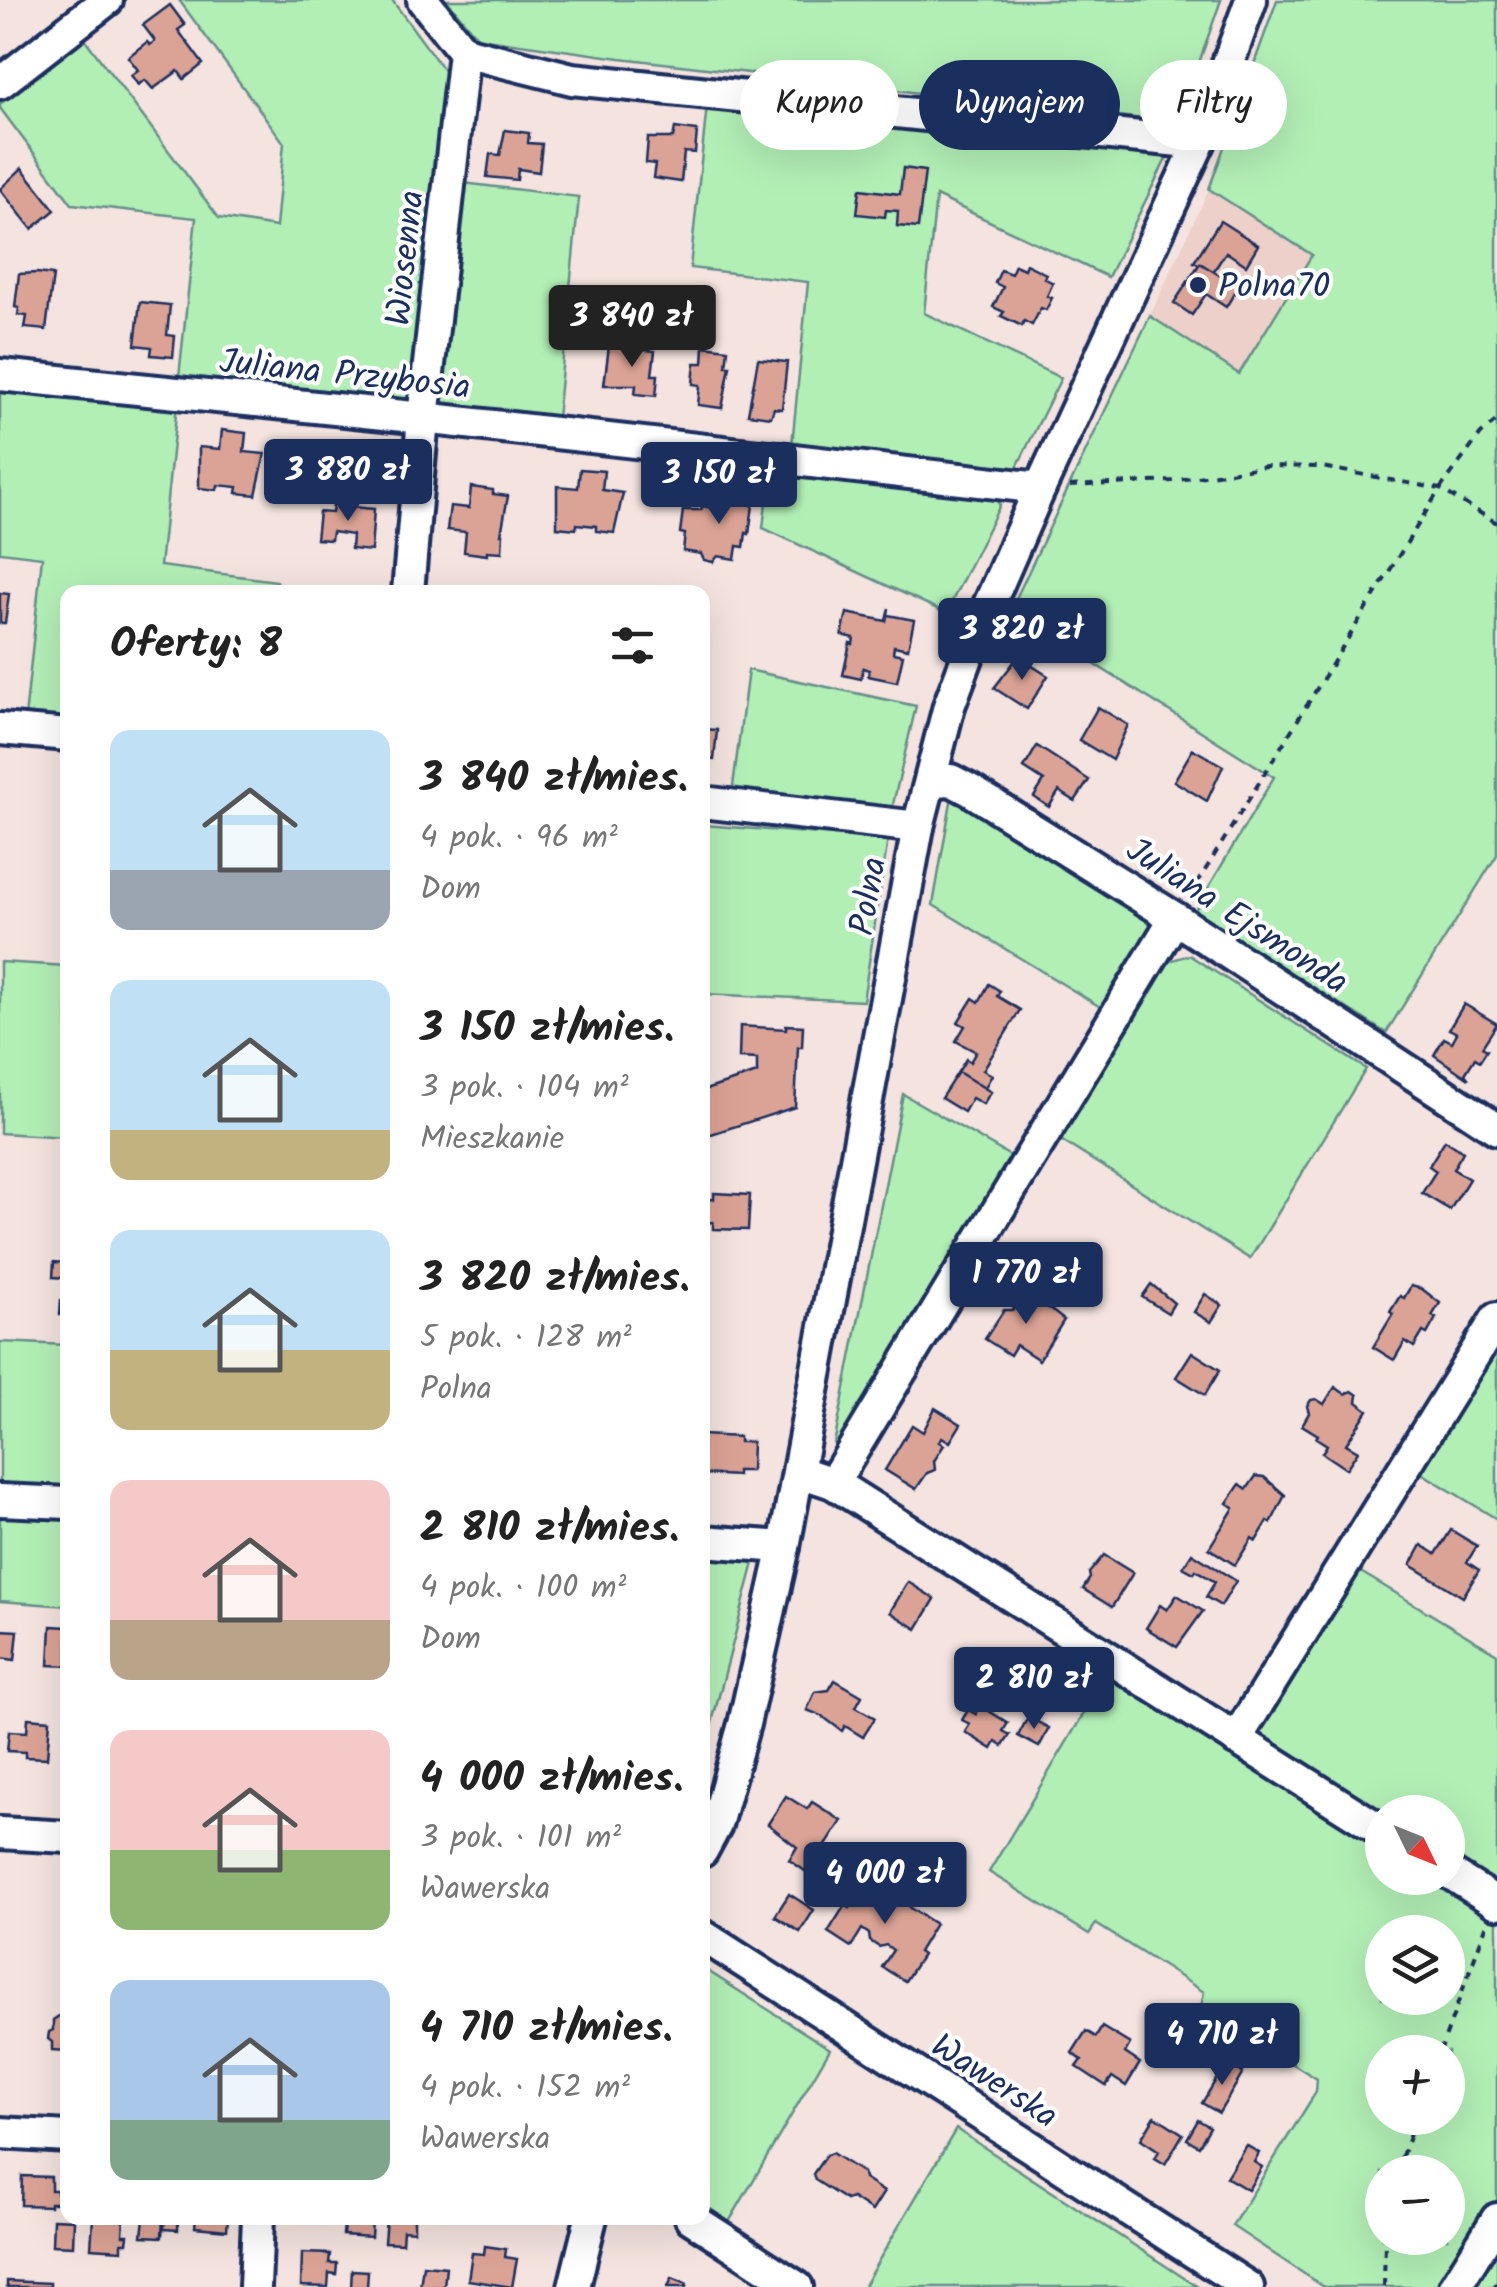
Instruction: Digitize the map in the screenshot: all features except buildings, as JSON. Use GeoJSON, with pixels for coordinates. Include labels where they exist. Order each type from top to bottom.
{"type":"FeatureCollection","features":[{"type":"Feature","properties":{"kind":"street"},"geometry":{"type":"LineString","coordinates":[[422,0],[464,52],[572,79],[1140,138]]}},
{"type":"Feature","properties":{"kind":"street","name":"Polna"},"geometry":{"type":"LineString","coordinates":[[1229,60],[1251,0]]}},
{"type":"Feature","properties":{"kind":"street"},"geometry":{"type":"LineString","coordinates":[[0,83],[92,6]]}},
{"type":"Feature","properties":{"kind":"street","name":"Wiosenna"},"geometry":{"type":"LineString","coordinates":[[409,585],[464,52]]}},
{"type":"Feature","properties":{"kind":"street","name":"Polna"},"geometry":{"type":"LineString","coordinates":[[710,1836],[744,1724],[800,1472],[918,827],[950,706],[974,639],[1040,488],[1196,150]]}},
{"type":"Feature","properties":{"kind":"street","name":"Juliana Przybosia"},"geometry":{"type":"LineString","coordinates":[[0,375],[1040,488]]}},
{"type":"Feature","properties":{"kind":"street"},"geometry":{"type":"LineString","coordinates":[[0,729],[60,735]]}},
{"type":"Feature","properties":{"kind":"street","name":"Juliana Ejsmonda"},"geometry":{"type":"LineString","coordinates":[[932,781],[950,780],[970,790],[1176,918],[1497,1129]]}},
{"type":"Feature","properties":{"kind":"street"},"geometry":{"type":"LineString","coordinates":[[710,803],[918,827]]}},
{"type":"Feature","properties":{"kind":"street"},"geometry":{"type":"LineString","coordinates":[[833,1483],[1176,918]]}},
{"type":"Feature","properties":{"kind":"street"},"geometry":{"type":"LineString","coordinates":[[1236,1739],[1497,1318]]}},
{"type":"Feature","properties":{"kind":"street"},"geometry":{"type":"LineString","coordinates":[[800,1472],[833,1483],[1365,1820]]}},
{"type":"Feature","properties":{"kind":"street"},"geometry":{"type":"LineString","coordinates":[[0,1500],[60,1504]]}},
{"type":"Feature","properties":{"kind":"street"},"geometry":{"type":"LineString","coordinates":[[710,1542],[784,1547]]}},
{"type":"Feature","properties":{"kind":"street"},"geometry":{"type":"LineString","coordinates":[[0,1833],[60,1837]]}},
{"type":"Feature","properties":{"kind":"street"},"geometry":{"type":"LineString","coordinates":[[1465,1883],[1496,1902]]}},
{"type":"Feature","properties":{"kind":"street","name":"Wawerska"},"geometry":{"type":"LineString","coordinates":[[710,1939],[1248,2287]]}},
{"type":"Feature","properties":{"kind":"street"},"geometry":{"type":"LineString","coordinates":[[0,2133],[60,2136]]}},
{"type":"Feature","properties":{"kind":"street"},"geometry":{"type":"LineString","coordinates":[[1455,2287],[1497,2218]]}},
{"type":"Feature","properties":{"kind":"street"},"geometry":{"type":"LineString","coordinates":[[255,2287],[258,2225]]}},
{"type":"Feature","properties":{"kind":"street"},"geometry":{"type":"LineString","coordinates":[[574,2287],[589,2225]]}},
{"type":"Feature","properties":{"kind":"street"},"geometry":{"type":"LineString","coordinates":[[702,2225],[797,2287]]}},
{"type":"Feature","properties":{"kind":"path"},"geometry":{"type":"LineString","coordinates":[[1176,918],[1440,489],[1481,434],[1497,420]]}},
{"type":"Feature","properties":{"kind":"path"},"geometry":{"type":"LineString","coordinates":[[1040,488],[1173,482],[1266,466],[1322,466],[1440,489],[1497,523]]}},
{"type":"Feature","properties":{"kind":"path"},"geometry":{"type":"LineString","coordinates":[[1446,2035],[1496,1902]]}},
{"type":"Feature","properties":{"kind":"path"},"geometry":{"type":"LineString","coordinates":[[1384,2287],[1385,2255]]}},
{"type":"Feature","properties":{"kind":"shaded area"},"geometry":{"type":"Polygon","coordinates":[[[1209,189],[1312,255],[1239,375],[1150,316],[1209,189]]]}},
{"type":"Feature","properties":{"kind":"green space"},"geometry":{"type":"Polygon","coordinates":[[[179,0],[392,0],[448,76],[415,403],[179,377],[196,218],[72,204],[0,108],[0,104],[84,38],[219,218],[276,227],[284,143],[179,0]]]}},
{"type":"Feature","properties":{"kind":"green space"},"geometry":{"type":"Polygon","coordinates":[[[447,0],[1221,0],[1200,60],[1140,60],[1140,119],[1120,116],[1120,60],[919,60],[919,93],[899,90],[899,60],[740,60],[740,72],[478,38],[447,0]]]}},
{"type":"Feature","properties":{"kind":"green space"},"geometry":{"type":"Polygon","coordinates":[[[1277,0],[1497,0],[1497,855],[1386,1033],[1194,912],[1274,777],[1010,611],[1150,316],[1239,374],[1312,255],[1209,189],[1223,150],[1287,150],[1287,60],[1255,60],[1277,0]]]}},
{"type":"Feature","properties":{"kind":"green space"},"geometry":{"type":"Polygon","coordinates":[[[707,105],[740,109],[740,150],[899,150],[899,127],[919,129],[919,150],[1105,150],[1167,157],[1108,277],[936,196],[924,313],[1061,378],[1016,469],[792,445],[808,282],[690,268],[707,105]]]}},
{"type":"Feature","properties":{"kind":"green space"},"geometry":{"type":"Polygon","coordinates":[[[463,183],[579,197],[557,418],[439,406],[463,183]]]}},
{"type":"Feature","properties":{"kind":"green space"},"geometry":{"type":"Polygon","coordinates":[[[0,386],[177,405],[160,566],[277,581],[277,585],[60,585],[60,721],[25,718],[42,557],[0,552],[0,386]]]}},
{"type":"Feature","properties":{"kind":"green space"},"geometry":{"type":"Polygon","coordinates":[[[770,469],[990,494],[1000,505],[946,613],[763,528],[770,469]]]}},
{"type":"Feature","properties":{"kind":"green space"},"geometry":{"type":"Polygon","coordinates":[[[748,670],[916,706],[891,813],[732,794],[748,670]]]}},
{"type":"Feature","properties":{"kind":"green space"},"geometry":{"type":"Polygon","coordinates":[[[953,790],[1163,922],[1107,1011],[933,905],[953,790]]]}},
{"type":"Feature","properties":{"kind":"green space"},"geometry":{"type":"Polygon","coordinates":[[[710,826],[888,839],[863,1001],[710,994],[710,826]]]}},
{"type":"Feature","properties":{"kind":"green space"},"geometry":{"type":"Polygon","coordinates":[[[1189,955],[1366,1069],[1250,1259],[1059,1139],[1169,961],[1189,955]]]}},
{"type":"Feature","properties":{"kind":"green space"},"geometry":{"type":"Polygon","coordinates":[[[0,962],[60,966],[60,1137],[0,1133],[0,962]]]}},
{"type":"Feature","properties":{"kind":"green space"},"geometry":{"type":"Polygon","coordinates":[[[903,1094],[1017,1160],[835,1454],[834,1444],[903,1094]]]}},
{"type":"Feature","properties":{"kind":"green space"},"geometry":{"type":"Polygon","coordinates":[[[1497,1334],[1497,1519],[1415,1469],[1497,1334]]]}},
{"type":"Feature","properties":{"kind":"green space"},"geometry":{"type":"Polygon","coordinates":[[[0,1342],[60,1345],[60,1490],[0,1488],[0,1342]]]}},
{"type":"Feature","properties":{"kind":"green space"},"geometry":{"type":"Polygon","coordinates":[[[0,1514],[60,1518],[60,1605],[0,1601],[0,1514]]]}},
{"type":"Feature","properties":{"kind":"green space"},"geometry":{"type":"Polygon","coordinates":[[[710,1553],[756,1555],[711,1726],[710,1553]]]}},
{"type":"Feature","properties":{"kind":"green space"},"geometry":{"type":"Polygon","coordinates":[[[1354,1568],[1497,1654],[1497,1885],[1465,1864],[1465,1795],[1365,1795],[1365,1800],[1255,1730],[1354,1568]]]}},
{"type":"Feature","properties":{"kind":"green space"},"geometry":{"type":"Polygon","coordinates":[[[1111,1668],[1365,1829],[1365,1895],[1465,1893],[1497,1913],[1497,2200],[1465,2252],[1465,2155],[1365,2155],[1365,2255],[1463,2255],[1443,2287],[1324,2287],[1232,2226],[1316,2092],[1317,2079],[1201,2007],[1204,1992],[1096,1924],[1089,1934],[989,1872],[1111,1668]]]}},
{"type":"Feature","properties":{"kind":"green space"},"geometry":{"type":"Polygon","coordinates":[[[710,1972],[830,2049],[729,2222],[710,2209],[710,1972]]]}},
{"type":"Feature","properties":{"kind":"green space"},"geometry":{"type":"Polygon","coordinates":[[[956,2129],[1198,2287],[863,2287],[956,2129]]]}},
{"type":"Feature","properties":{"kind":"green space"},"geometry":{"type":"Polygon","coordinates":[[[1497,2249],[1497,2287],[1474,2287],[1497,2249]]]}},
{"type":"Feature","properties":{"kind":"place","name":"Polna70"},"geometry":{"type":"Point","coordinates":[1198,285]}}]}
